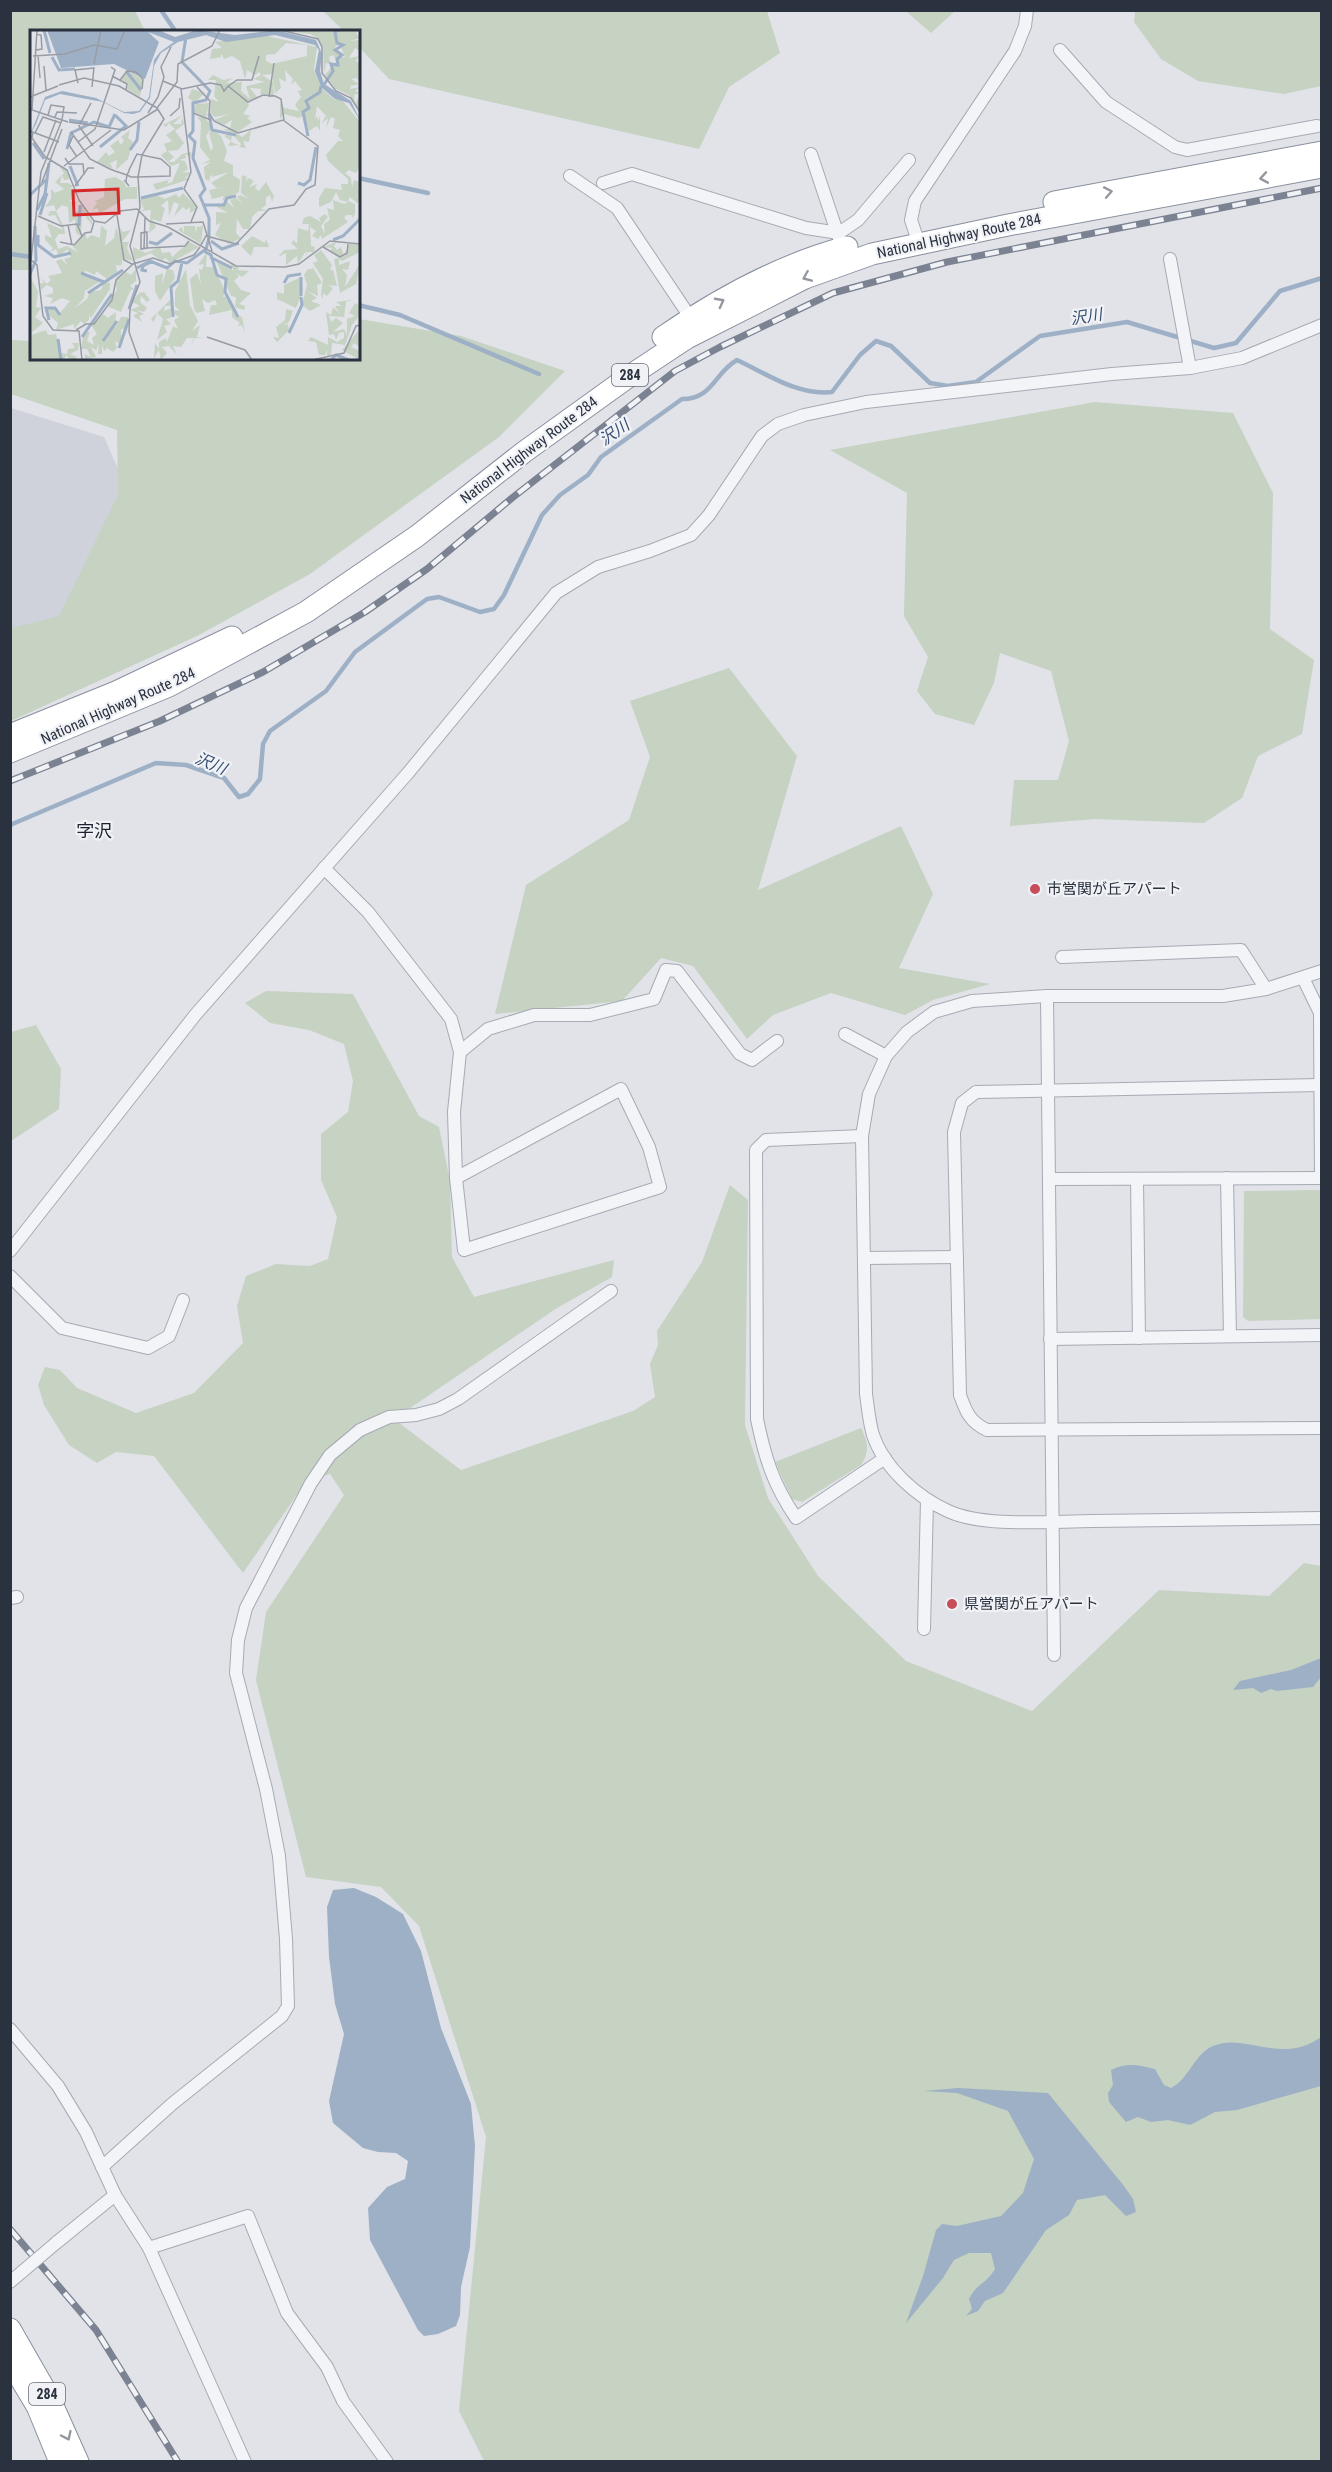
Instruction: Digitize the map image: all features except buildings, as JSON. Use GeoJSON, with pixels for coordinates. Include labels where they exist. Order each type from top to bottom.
{"type":"FeatureCollection","features":[{"type":"Feature","properties":{"kind":"highway","name":"National Highway Route 284"},"geometry":{"type":"LineString","coordinates":[[10,735],[116,692],[236,635],[309,595],[413,525],[553,414],[798,264],[844,247],[917,237],[1321,157]]}},
{"type":"Feature","properties":{"kind":"highway","name":"National Highway Route 284"},"geometry":{"type":"LineString","coordinates":[[10,752],[169,686],[306,612],[417,536],[524,452],[631,375],[695,325]]}},
{"type":"Feature","properties":{"kind":"highway","name":"284"},"geometry":{"type":"LineString","coordinates":[[10,2329],[49,2397],[78,2462]]}},
{"type":"Feature","properties":{"kind":"highway","name":"284"},"geometry":{"type":"LineString","coordinates":[[10,2361],[37,2406],[60,2462]]}},
{"type":"Feature","properties":{"kind":"street"},"geometry":{"type":"LineString","coordinates":[[917,237],[911,220],[915,201],[1014,51],[1025,26],[1027,10]]}},
{"type":"Feature","properties":{"kind":"street"},"geometry":{"type":"LineString","coordinates":[[1060,50],[1106,102],[1175,147],[1187,150],[1319,126],[1321,157]]}},
{"type":"Feature","properties":{"kind":"street"},"geometry":{"type":"LineString","coordinates":[[811,154],[844,247]]}},
{"type":"Feature","properties":{"kind":"street"},"geometry":{"type":"LineString","coordinates":[[844,247],[858,220],[909,160]]}},
{"type":"Feature","properties":{"kind":"street"},"geometry":{"type":"LineString","coordinates":[[603,183],[632,174],[806,228],[844,247]]}},
{"type":"Feature","properties":{"kind":"street"},"geometry":{"type":"LineString","coordinates":[[570,176],[617,208],[695,325]]}},
{"type":"Feature","properties":{"kind":"street"},"geometry":{"type":"LineString","coordinates":[[1170,259],[1190,368]]}},
{"type":"Feature","properties":{"kind":"street"},"geometry":{"type":"LineString","coordinates":[[10,1251],[196,1014],[408,773],[556,593],[598,567],[691,535],[709,515],[762,436],[778,424],[804,415],[866,402],[1190,368],[1242,358],[1322,325]]}},
{"type":"Feature","properties":{"kind":"street"},"geometry":{"type":"LineString","coordinates":[[324,868],[368,912],[450,1019],[460,1052],[454,1112],[456,1178],[464,1250],[660,1187],[649,1147],[621,1089],[456,1178]]}},
{"type":"Feature","properties":{"kind":"street"},"geometry":{"type":"LineString","coordinates":[[1062,957],[1241,950],[1266,989]]}},
{"type":"Feature","properties":{"kind":"street"},"geometry":{"type":"LineString","coordinates":[[460,1052],[488,1029],[534,1015],[590,1015],[654,999],[666,970],[677,971],[740,1054],[752,1060],[777,1041]]}},
{"type":"Feature","properties":{"kind":"street"},"geometry":{"type":"LineString","coordinates":[[1322,972],[1266,989],[1223,996],[1047,996],[972,1000],[934,1012],[907,1032],[886,1056],[869,1094],[862,1136],[866,1394],[873,1434],[885,1458],[907,1484],[927,1500],[972,1520],[1322,1518]]}},
{"type":"Feature","properties":{"kind":"street"},"geometry":{"type":"LineString","coordinates":[[1049,1179],[1321,1178],[1320,1013],[1303,978]]}},
{"type":"Feature","properties":{"kind":"street"},"geometry":{"type":"LineString","coordinates":[[1047,996],[1054,1655]]}},
{"type":"Feature","properties":{"kind":"street"},"geometry":{"type":"LineString","coordinates":[[845,1034],[886,1056]]}},
{"type":"Feature","properties":{"kind":"street"},"geometry":{"type":"LineString","coordinates":[[1320,1085],[976,1092],[962,1103],[954,1132],[960,1395],[966,1414],[977,1425],[987,1430],[1322,1428]]}},
{"type":"Feature","properties":{"kind":"street"},"geometry":{"type":"LineString","coordinates":[[862,1136],[766,1140],[756,1150],[757,1419],[763,1448],[778,1492],[796,1518],[885,1458]]}},
{"type":"Feature","properties":{"kind":"street"},"geometry":{"type":"LineString","coordinates":[[1227,1178],[1230,1336]]}},
{"type":"Feature","properties":{"kind":"street"},"geometry":{"type":"LineString","coordinates":[[1137,1179],[1139,1338]]}},
{"type":"Feature","properties":{"kind":"street"},"geometry":{"type":"LineString","coordinates":[[865,1258],[957,1257]]}},
{"type":"Feature","properties":{"kind":"street"},"geometry":{"type":"LineString","coordinates":[[10,1276],[62,1329],[148,1348],[169,1336],[183,1300]]}},
{"type":"Feature","properties":{"kind":"street"},"geometry":{"type":"LineString","coordinates":[[102,2167],[172,2104],[282,2016],[288,2006],[286,1939],[279,1856],[266,1789],[236,1673],[238,1640],[246,1608],[311,1483],[330,1455],[360,1430],[389,1417],[416,1415],[439,1409],[458,1399],[611,1291]]}},
{"type":"Feature","properties":{"kind":"street"},"geometry":{"type":"LineString","coordinates":[[1050,1339],[1322,1335]]}},
{"type":"Feature","properties":{"kind":"street"},"geometry":{"type":"LineString","coordinates":[[924,1629],[927,1500]]}},
{"type":"Feature","properties":{"kind":"street"},"geometry":{"type":"LineString","coordinates":[[10,2029],[58,2086],[86,2132],[115,2195],[149,2248],[245,2462]]}},
{"type":"Feature","properties":{"kind":"street"},"geometry":{"type":"LineString","coordinates":[[10,2282],[115,2195]]}},
{"type":"Feature","properties":{"kind":"street"},"geometry":{"type":"LineString","coordinates":[[149,2248],[248,2216],[287,2313],[327,2367],[343,2401],[387,2462]]}},
{"type":"Feature","properties":{"kind":"shaded area"},"geometry":{"type":"Polygon","coordinates":[[[11,408],[104,437],[129,494],[64,627],[11,655],[11,408]]]}},
{"type":"Feature","properties":{"kind":"green space"},"geometry":{"type":"Polygon","coordinates":[[[10,11],[135,11],[144,30],[30,30],[30,270],[11,270],[10,11]]]}},
{"type":"Feature","properties":{"kind":"green space"},"geometry":{"type":"Polygon","coordinates":[[[323,11],[767,11],[780,53],[729,87],[699,149],[389,79],[360,48],[360,30],[343,30],[323,11]]]}},
{"type":"Feature","properties":{"kind":"green space"},"geometry":{"type":"Polygon","coordinates":[[[906,11],[955,11],[931,33],[906,11]]]}},
{"type":"Feature","properties":{"kind":"green space"},"geometry":{"type":"Polygon","coordinates":[[[1135,11],[1321,11],[1321,86],[1284,94],[1198,81],[1161,59],[1134,22],[1135,11]]]}},
{"type":"Feature","properties":{"kind":"green space"},"geometry":{"type":"Polygon","coordinates":[[[360,319],[461,336],[565,371],[499,437],[310,574],[197,636],[11,721],[11,628],[59,616],[118,495],[117,430],[11,394],[11,340],[30,341],[30,360],[360,360],[360,319]]]}},
{"type":"Feature","properties":{"kind":"green space"},"geometry":{"type":"Polygon","coordinates":[[[1095,402],[1233,413],[1273,493],[1270,629],[1314,660],[1302,734],[1258,756],[1242,798],[1204,823],[1095,819],[1010,826],[1014,780],[1058,780],[1069,741],[1051,671],[1000,653],[994,683],[974,725],[935,714],[917,691],[928,657],[904,616],[907,493],[830,450],[1095,402]]]}},
{"type":"Feature","properties":{"kind":"green space"},"geometry":{"type":"Polygon","coordinates":[[[729,668],[797,756],[758,890],[901,826],[933,894],[899,968],[990,984],[933,1000],[905,1015],[831,993],[773,1015],[747,1039],[693,966],[661,958],[622,1001],[495,1014],[526,885],[629,820],[650,757],[630,701],[729,668]]]}},
{"type":"Feature","properties":{"kind":"green space"},"geometry":{"type":"Polygon","coordinates":[[[266,991],[353,994],[419,1116],[439,1127],[450,1181],[452,1257],[474,1297],[614,1260],[612,1277],[557,1308],[394,1419],[461,1470],[633,1411],[655,1397],[650,1364],[658,1345],[657,1331],[702,1262],[730,1185],[748,1200],[745,1425],[768,1498],[818,1576],[906,1661],[1032,1711],[1159,1590],[1269,1596],[1304,1563],[1321,1566],[1321,2461],[484,2461],[459,2411],[486,2137],[419,1926],[381,1887],[306,1877],[256,1680],[266,1612],[344,1495],[330,1474],[307,1480],[243,1573],[154,1456],[116,1452],[97,1463],[69,1445],[44,1405],[38,1385],[45,1367],[60,1370],[77,1388],[136,1413],[194,1393],[243,1343],[237,1306],[246,1276],[276,1264],[310,1266],[328,1259],[337,1217],[321,1180],[321,1134],[348,1112],[353,1081],[344,1044],[309,1030],[270,1023],[245,1003],[266,991]]]}},
{"type":"Feature","properties":{"kind":"green space"},"geometry":{"type":"Polygon","coordinates":[[[36,1025],[61,1069],[59,1109],[11,1141],[11,1032],[36,1025]]]}},
{"type":"Feature","properties":{"kind":"green space"},"geometry":{"type":"Polygon","coordinates":[[[1321,1190],[1321,1319],[1248,1321],[1243,1317],[1244,1191],[1321,1190]]]}},
{"type":"Feature","properties":{"kind":"green space"},"geometry":{"type":"Polygon","coordinates":[[[861,1428],[867,1446],[861,1465],[802,1502],[792,1499],[775,1462],[861,1428]]]}},
{"type":"Feature","properties":{"kind":"water"},"geometry":{"type":"Polygon","coordinates":[[[1321,1658],[1321,1677],[1313,1687],[1277,1691],[1271,1689],[1261,1693],[1253,1688],[1233,1690],[1240,1681],[1291,1670],[1321,1658]]]}},
{"type":"Feature","properties":{"kind":"water"},"geometry":{"type":"Polygon","coordinates":[[[354,1888],[376,1897],[403,1914],[421,1951],[441,2028],[471,2104],[475,2146],[470,2247],[461,2287],[460,2315],[456,2326],[438,2334],[424,2336],[418,2330],[370,2240],[368,2208],[387,2187],[405,2179],[408,2161],[396,2153],[363,2148],[333,2123],[329,2101],[344,2034],[335,2004],[329,1957],[327,1907],[333,1890],[354,1888]]]}},
{"type":"Feature","properties":{"kind":"water"},"geometry":{"type":"Polygon","coordinates":[[[1321,2037],[1321,2086],[1237,2110],[1215,2112],[1190,2125],[1168,2120],[1151,2122],[1138,2117],[1126,2122],[1109,2102],[1108,2093],[1113,2085],[1111,2070],[1117,2067],[1133,2065],[1155,2069],[1164,2085],[1171,2088],[1183,2079],[1201,2054],[1213,2046],[1238,2043],[1292,2049],[1321,2037]]]}},
{"type":"Feature","properties":{"kind":"water"},"geometry":{"type":"Polygon","coordinates":[[[958,2088],[1048,2093],[1124,2186],[1133,2199],[1136,2212],[1126,2216],[1105,2195],[1077,2200],[1069,2215],[1046,2230],[1003,2293],[985,2301],[978,2311],[966,2316],[972,2309],[969,2299],[972,2294],[995,2269],[991,2253],[969,2253],[954,2260],[943,2278],[906,2323],[936,2230],[942,2224],[957,2226],[1001,2216],[1023,2193],[1034,2159],[1008,2111],[957,2093],[924,2091],[958,2088]]]}},
{"type":"Feature","properties":{"kind":"waterway"},"geometry":{"type":"LineString","coordinates":[[161,10],[175,30]]}},
{"type":"Feature","properties":{"kind":"waterway"},"geometry":{"type":"LineString","coordinates":[[360,178],[428,193]]}},
{"type":"Feature","properties":{"kind":"waterway"},"geometry":{"type":"LineString","coordinates":[[10,254],[30,257]]}},
{"type":"Feature","properties":{"kind":"waterway","name":"沢川"},"geometry":{"type":"LineString","coordinates":[[10,825],[156,763],[186,765],[224,778],[239,797],[248,794],[260,779],[263,744],[270,731],[326,691],[355,652],[427,599],[439,597],[480,612],[494,609],[504,595],[542,515],[560,495],[588,475],[601,457],[682,399],[692,398],[707,390],[729,365],[737,360],[795,387],[807,391],[832,392],[860,355],[876,341],[891,346],[930,383],[948,386],[976,382],[1040,336],[1127,322],[1214,348],[1236,343],[1280,291],[1322,278]]}},
{"type":"Feature","properties":{"kind":"waterway"},"geometry":{"type":"LineString","coordinates":[[360,305],[400,315],[539,374]]}},
{"type":"Feature","properties":{"kind":"railway"},"geometry":{"type":"LineString","coordinates":[[10,781],[160,721],[263,672],[365,612],[427,569],[512,498],[675,371],[833,293],[947,262],[1322,188]]}},
{"type":"Feature","properties":{"kind":"railway"},"geometry":{"type":"LineString","coordinates":[[10,2229],[96,2330],[178,2462]]}},
{"type":"Feature","properties":{"kind":"place","name":"市営関が丘アパート"},"geometry":{"type":"Point","coordinates":[1035,889]}},
{"type":"Feature","properties":{"kind":"place","name":"県営関が丘アパート"},"geometry":{"type":"Point","coordinates":[952,1604]}},
{"type":"Feature","properties":{"kind":"district","name":"字沢"},"geometry":{"type":"Point","coordinates":[94,831]}}]}
